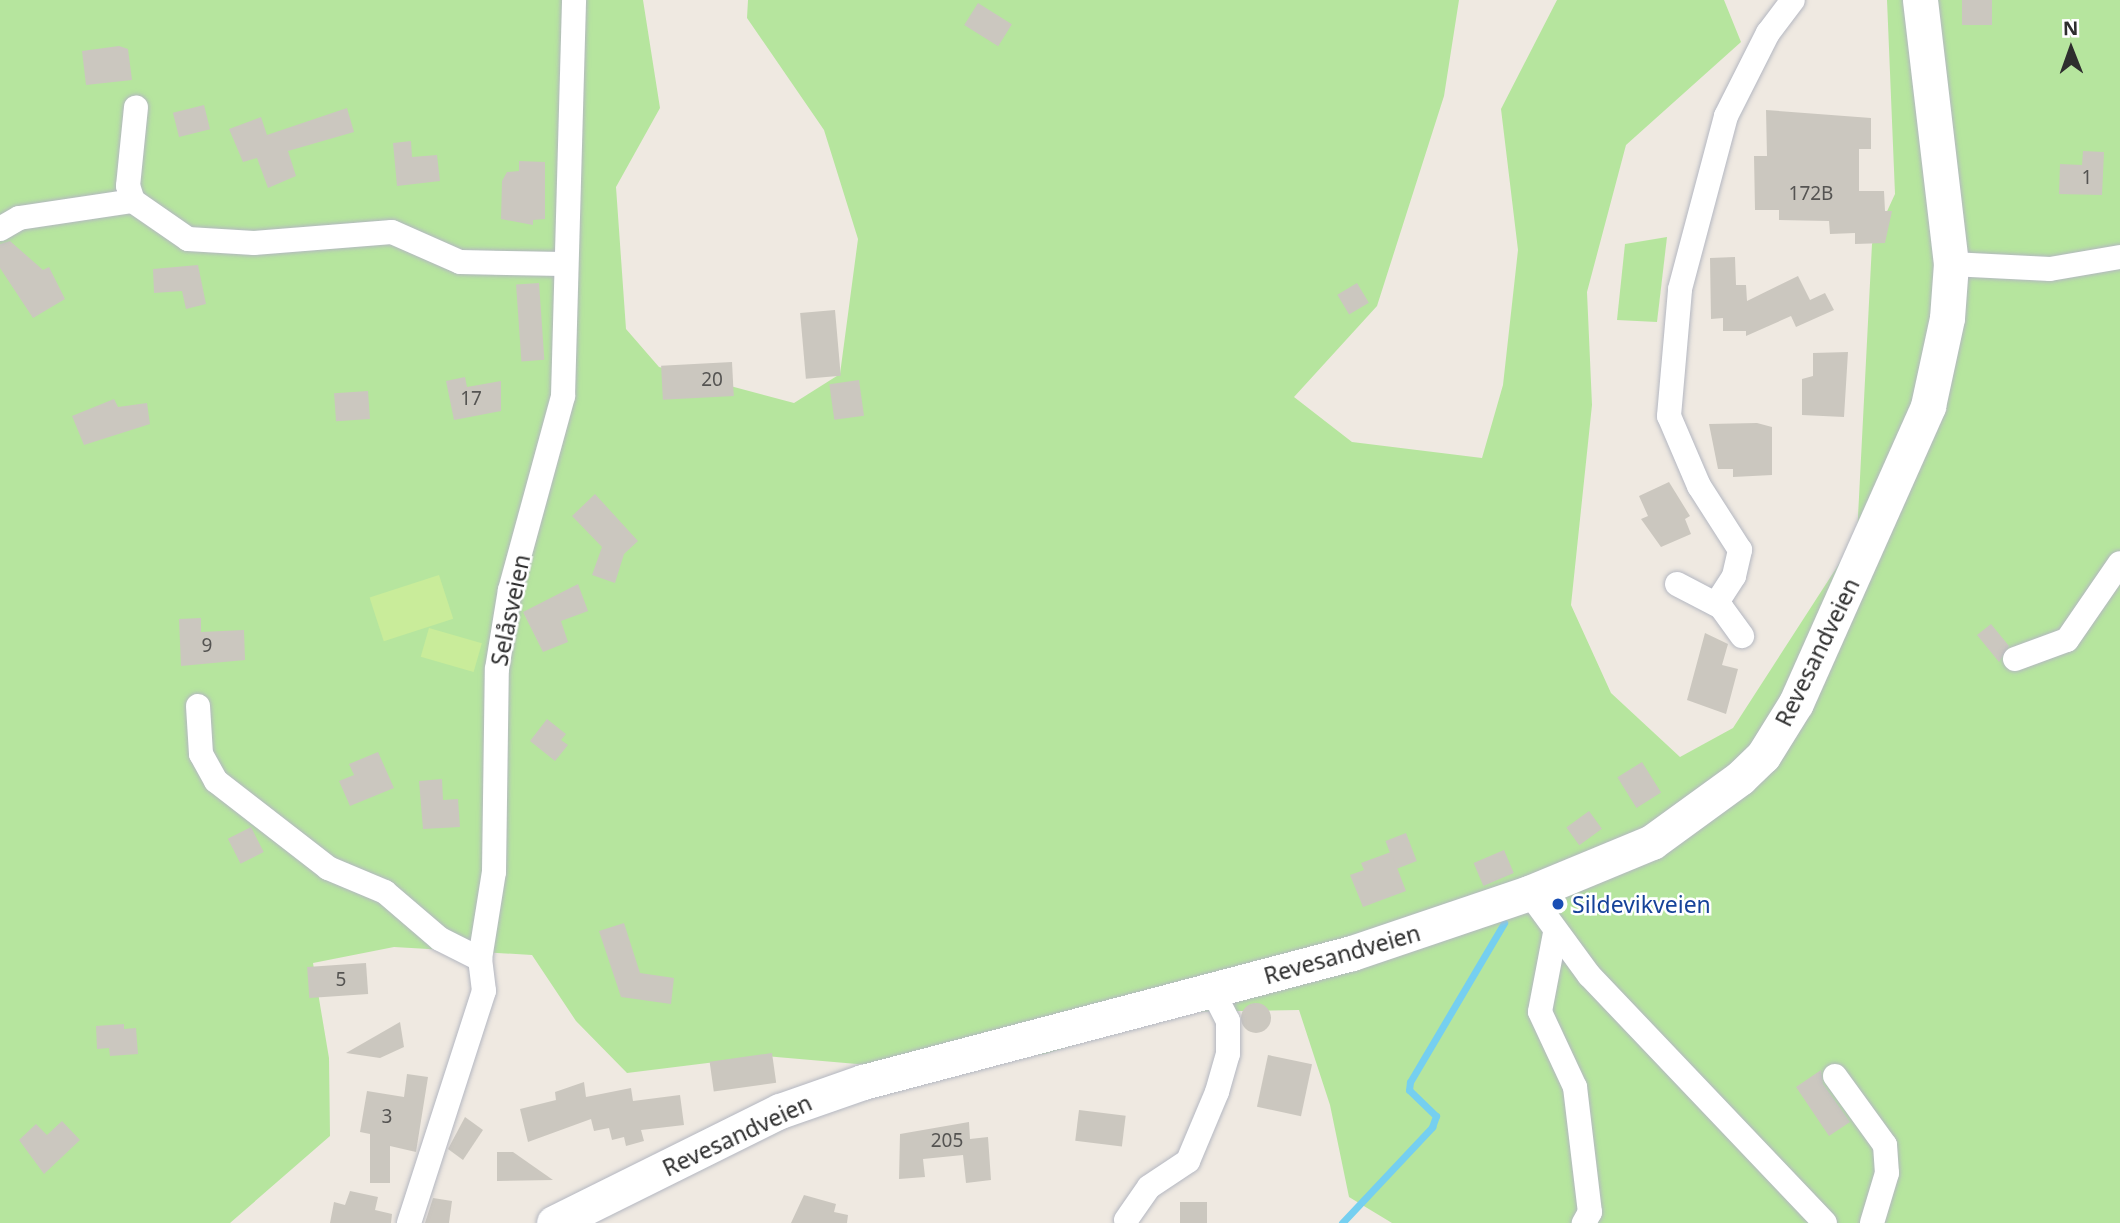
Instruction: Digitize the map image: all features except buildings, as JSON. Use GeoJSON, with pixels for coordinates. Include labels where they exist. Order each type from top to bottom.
{"type":"FeatureCollection","features":[{"type":"Feature","properties":{"kind":"main road","name":"Revesandveien"},"geometry":{"type":"LineString","coordinates":[[554,1223],[780,1111],[876,1078],[1387,942],[1529,893],[1652,842],[1715,800],[1763,756],[1796,703],[1928,406],[1947,318],[1951,264],[1920,0]]}},
{"type":"Feature","properties":{"kind":"street","name":"Selåsveien"},"geometry":{"type":"LineString","coordinates":[[409,1223],[484,991],[480,960],[494,872],[496,669],[510,590],[558,428],[574,0]]}},
{"type":"Feature","properties":{"kind":"street"},"geometry":{"type":"LineString","coordinates":[[1716,604],[1734,576],[1740,550],[1699,486],[1670,416],[1680,289],[1726,116],[1768,33],[1793,0]]}},
{"type":"Feature","properties":{"kind":"street"},"geometry":{"type":"LineString","coordinates":[[136,107],[128,186],[133,201],[188,239],[254,243],[393,232],[460,262],[563,264]]}},
{"type":"Feature","properties":{"kind":"street"},"geometry":{"type":"LineString","coordinates":[[0,229],[19,218],[133,201]]}},
{"type":"Feature","properties":{"kind":"street"},"geometry":{"type":"LineString","coordinates":[[1951,264],[2050,268],[2120,257]]}},
{"type":"Feature","properties":{"kind":"street"},"geometry":{"type":"LineString","coordinates":[[2015,659],[2067,640],[2120,563]]}},
{"type":"Feature","properties":{"kind":"street"},"geometry":{"type":"LineString","coordinates":[[1676,584],[1716,604],[1742,636]]}},
{"type":"Feature","properties":{"kind":"street"},"geometry":{"type":"LineString","coordinates":[[198,706],[201,754],[216,781],[328,868],[384,892],[440,939],[480,960]]}},
{"type":"Feature","properties":{"kind":"street"},"geometry":{"type":"LineString","coordinates":[[1529,893],[1555,933],[1825,1223]]}},
{"type":"Feature","properties":{"kind":"street"},"geometry":{"type":"LineString","coordinates":[[1555,933],[1540,1012],[1575,1087],[1590,1212],[1584,1223]]}},
{"type":"Feature","properties":{"kind":"street"},"geometry":{"type":"LineString","coordinates":[[1126,1220],[1149,1187],[1188,1161],[1217,1092],[1228,1054],[1228,1021],[1212,989]]}},
{"type":"Feature","properties":{"kind":"street"},"geometry":{"type":"LineString","coordinates":[[1835,1076],[1885,1145],[1886,1172],[1872,1223]]}},
{"type":"Feature","properties":{"kind":"green space"},"geometry":{"type":"Polygon","coordinates":[[[0,0],[643,0],[660,108],[616,187],[626,329],[659,367],[794,403],[840,374],[858,239],[824,130],[747,18],[748,0],[1459,0],[1444,96],[1377,306],[1294,397],[1352,442],[1482,458],[1503,385],[1518,250],[1501,109],[1557,0],[1724,0],[1741,42],[1626,145],[1587,292],[1592,405],[1571,605],[1611,693],[1680,757],[1733,728],[1857,536],[1872,244],[1895,194],[1887,0],[2120,0],[2120,1223],[1392,1223],[1349,1197],[1330,1105],[1299,1010],[1179,1012],[1045,1054],[903,1068],[765,1056],[627,1073],[576,1021],[532,955],[394,947],[313,963],[329,1058],[330,1136],[230,1223],[0,1223],[0,0]]]}},
{"type":"Feature","properties":{"kind":"green space"},"geometry":{"type":"Polygon","coordinates":[[[1667,237],[1657,322],[1617,320],[1625,244],[1667,237]]]}},
{"type":"Feature","properties":{"kind":"green space"},"geometry":{"type":"Polygon","coordinates":[[[439,575],[453,619],[384,641],[370,598],[439,575]]]}},
{"type":"Feature","properties":{"kind":"green space"},"geometry":{"type":"Polygon","coordinates":[[[429,628],[482,643],[474,672],[421,657],[429,628]]]}},
{"type":"Feature","properties":{"kind":"waterway"},"geometry":{"type":"LineString","coordinates":[[1342,1223],[1432,1127],[1436,1116],[1409,1090],[1410,1082],[1504,923]]}},
{"type":"Feature","properties":{"kind":"place","name":"Sildevikveien"},"geometry":{"type":"Point","coordinates":[1558,904]}}]}
